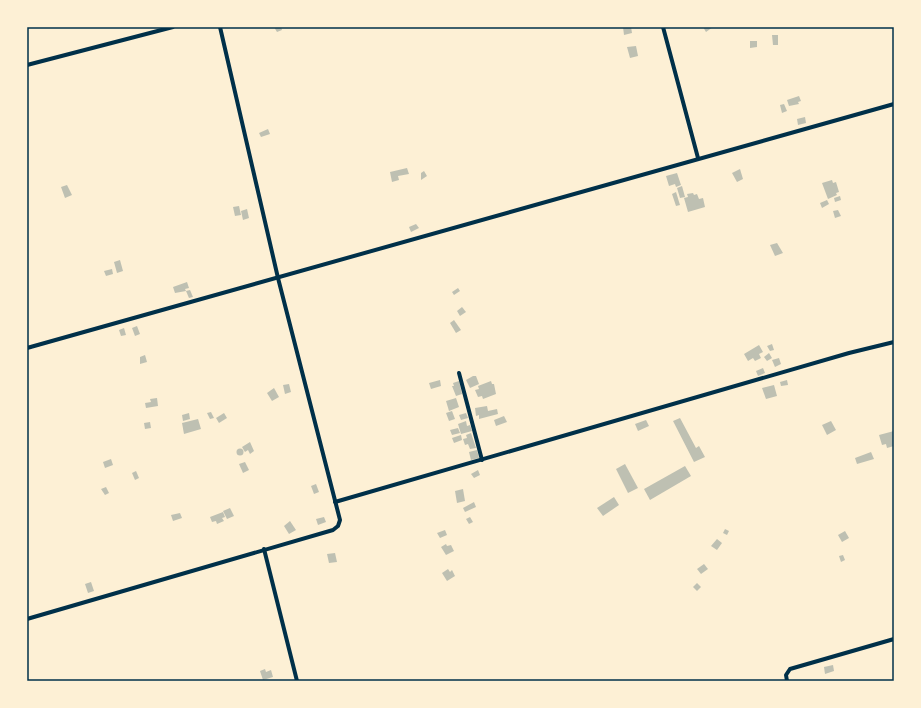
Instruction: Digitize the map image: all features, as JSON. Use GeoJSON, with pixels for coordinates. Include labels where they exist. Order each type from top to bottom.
{"type":"FeatureCollection","features":[{"type":"Feature","properties":{"kind":"street"},"geometry":{"type":"LineString","coordinates":[[27,66],[173,27]]}},
{"type":"Feature","properties":{"kind":"street"},"geometry":{"type":"LineString","coordinates":[[27,619],[333,530],[338,526],[340,520],[278,278],[220,27]]}},
{"type":"Feature","properties":{"kind":"street"},"geometry":{"type":"LineString","coordinates":[[663,27],[698,158]]}},
{"type":"Feature","properties":{"kind":"street"},"geometry":{"type":"LineString","coordinates":[[27,348],[894,104]]}},
{"type":"Feature","properties":{"kind":"street"},"geometry":{"type":"LineString","coordinates":[[335,502],[849,353],[894,342]]}},
{"type":"Feature","properties":{"kind":"street"},"geometry":{"type":"LineString","coordinates":[[459,373],[482,460]]}},
{"type":"Feature","properties":{"kind":"street"},"geometry":{"type":"LineString","coordinates":[[264,549],[297,681]]}},
{"type":"Feature","properties":{"kind":"street"},"geometry":{"type":"LineString","coordinates":[[787,681],[786,675],[790,669],[894,639]]}},
{"type":"Feature","properties":{"kind":"building"},"geometry":{"type":"Polygon","coordinates":[[[274,27],[281,27],[282,30],[277,32],[274,27]]]}},
{"type":"Feature","properties":{"kind":"building"},"geometry":{"type":"Polygon","coordinates":[[[623,27],[631,27],[632,33],[624,35],[623,27]]]}},
{"type":"Feature","properties":{"kind":"building"},"geometry":{"type":"Polygon","coordinates":[[[703,27],[713,27],[706,32],[703,27]]]}},
{"type":"Feature","properties":{"kind":"building"},"geometry":{"type":"Polygon","coordinates":[[[772,35],[778,35],[778,45],[773,45],[772,35]]]}},
{"type":"Feature","properties":{"kind":"building"},"geometry":{"type":"Polygon","coordinates":[[[750,41],[757,41],[757,47],[750,48],[750,41]]]}},
{"type":"Feature","properties":{"kind":"building"},"geometry":{"type":"Polygon","coordinates":[[[636,46],[638,56],[630,58],[627,47],[636,46]]]}},
{"type":"Feature","properties":{"kind":"building"},"geometry":{"type":"Polygon","coordinates":[[[799,96],[801,101],[798,102],[799,104],[789,106],[787,100],[799,96]]]}},
{"type":"Feature","properties":{"kind":"building"},"geometry":{"type":"Polygon","coordinates":[[[784,104],[787,111],[782,113],[780,105],[784,104]]]}},
{"type":"Feature","properties":{"kind":"building"},"geometry":{"type":"Polygon","coordinates":[[[805,117],[806,123],[798,125],[797,119],[805,117]]]}},
{"type":"Feature","properties":{"kind":"building"},"geometry":{"type":"Polygon","coordinates":[[[268,129],[270,134],[261,137],[259,133],[268,129]]]}},
{"type":"Feature","properties":{"kind":"building"},"geometry":{"type":"Polygon","coordinates":[[[407,168],[409,174],[398,176],[399,180],[392,182],[390,172],[407,168]]]}},
{"type":"Feature","properties":{"kind":"building"},"geometry":{"type":"Polygon","coordinates":[[[740,169],[743,179],[737,182],[732,173],[740,169]]]}},
{"type":"Feature","properties":{"kind":"building"},"geometry":{"type":"Polygon","coordinates":[[[424,171],[427,176],[421,180],[421,173],[424,171]]]}},
{"type":"Feature","properties":{"kind":"building"},"geometry":{"type":"Polygon","coordinates":[[[677,173],[681,185],[676,187],[675,184],[669,186],[666,176],[677,173]]]}},
{"type":"Feature","properties":{"kind":"building"},"geometry":{"type":"Polygon","coordinates":[[[832,180],[833,183],[836,182],[839,192],[836,193],[837,195],[828,199],[822,183],[832,180]]]}},
{"type":"Feature","properties":{"kind":"building"},"geometry":{"type":"Polygon","coordinates":[[[67,185],[72,195],[65,198],[61,187],[67,185]]]}},
{"type":"Feature","properties":{"kind":"building"},"geometry":{"type":"Polygon","coordinates":[[[682,186],[685,197],[680,198],[677,188],[682,186]]]}},
{"type":"Feature","properties":{"kind":"building"},"geometry":{"type":"Polygon","coordinates":[[[676,192],[680,205],[676,206],[672,194],[676,192]]]}},
{"type":"Feature","properties":{"kind":"building"},"geometry":{"type":"Polygon","coordinates":[[[693,193],[694,195],[697,194],[699,199],[703,198],[705,207],[688,212],[684,198],[688,197],[687,194],[693,193]]]}},
{"type":"Feature","properties":{"kind":"building"},"geometry":{"type":"Polygon","coordinates":[[[840,196],[841,200],[835,202],[834,198],[840,196]]]}},
{"type":"Feature","properties":{"kind":"building"},"geometry":{"type":"Polygon","coordinates":[[[827,200],[829,204],[822,208],[820,203],[827,200]]]}},
{"type":"Feature","properties":{"kind":"building"},"geometry":{"type":"Polygon","coordinates":[[[239,206],[241,215],[235,216],[233,207],[239,206]]]}},
{"type":"Feature","properties":{"kind":"building"},"geometry":{"type":"Polygon","coordinates":[[[247,209],[249,218],[243,220],[241,211],[247,209]]]}},
{"type":"Feature","properties":{"kind":"building"},"geometry":{"type":"Polygon","coordinates":[[[838,210],[841,216],[835,218],[833,211],[838,210]]]}},
{"type":"Feature","properties":{"kind":"building"},"geometry":{"type":"Polygon","coordinates":[[[416,224],[419,228],[411,232],[409,227],[416,224]]]}},
{"type":"Feature","properties":{"kind":"building"},"geometry":{"type":"Polygon","coordinates":[[[777,243],[783,253],[775,256],[770,245],[777,243]]]}},
{"type":"Feature","properties":{"kind":"building"},"geometry":{"type":"Polygon","coordinates":[[[120,260],[123,271],[117,273],[114,262],[120,260]]]}},
{"type":"Feature","properties":{"kind":"building"},"geometry":{"type":"Polygon","coordinates":[[[112,269],[113,274],[106,276],[104,271],[112,269]]]}},
{"type":"Feature","properties":{"kind":"building"},"geometry":{"type":"Polygon","coordinates":[[[187,282],[189,288],[185,289],[186,291],[175,293],[173,287],[187,282]]]}},
{"type":"Feature","properties":{"kind":"building"},"geometry":{"type":"Polygon","coordinates":[[[458,288],[460,291],[454,295],[452,292],[458,288]]]}},
{"type":"Feature","properties":{"kind":"building"},"geometry":{"type":"Polygon","coordinates":[[[190,290],[193,297],[189,298],[186,291],[190,290]]]}},
{"type":"Feature","properties":{"kind":"building"},"geometry":{"type":"Polygon","coordinates":[[[462,307],[466,312],[460,316],[457,311],[462,307]]]}},
{"type":"Feature","properties":{"kind":"building"},"geometry":{"type":"Polygon","coordinates":[[[454,320],[461,330],[456,333],[450,323],[454,320]]]}},
{"type":"Feature","properties":{"kind":"building"},"geometry":{"type":"Polygon","coordinates":[[[137,326],[140,334],[135,336],[132,328],[137,326]]]}},
{"type":"Feature","properties":{"kind":"building"},"geometry":{"type":"Polygon","coordinates":[[[124,328],[126,335],[121,336],[119,330],[124,328]]]}},
{"type":"Feature","properties":{"kind":"building"},"geometry":{"type":"Polygon","coordinates":[[[772,344],[774,350],[770,351],[767,346],[772,344]]]}},
{"type":"Feature","properties":{"kind":"building"},"geometry":{"type":"Polygon","coordinates":[[[759,345],[763,352],[759,354],[761,358],[755,361],[753,358],[748,361],[744,354],[759,345]]]}},
{"type":"Feature","properties":{"kind":"building"},"geometry":{"type":"Polygon","coordinates":[[[769,353],[772,358],[767,361],[764,357],[769,353]]]}},
{"type":"Feature","properties":{"kind":"building"},"geometry":{"type":"Polygon","coordinates":[[[145,355],[147,362],[140,364],[140,357],[145,355]]]}},
{"type":"Feature","properties":{"kind":"building"},"geometry":{"type":"Polygon","coordinates":[[[779,358],[781,364],[775,367],[772,360],[779,358]]]}},
{"type":"Feature","properties":{"kind":"building"},"geometry":{"type":"Polygon","coordinates":[[[763,368],[765,373],[758,376],[756,371],[763,368]]]}},
{"type":"Feature","properties":{"kind":"building"},"geometry":{"type":"Polygon","coordinates":[[[476,376],[479,384],[470,388],[466,380],[476,376]]]}},
{"type":"Feature","properties":{"kind":"building"},"geometry":{"type":"Polygon","coordinates":[[[440,380],[441,386],[431,389],[429,383],[440,380]]]}},
{"type":"Feature","properties":{"kind":"building"},"geometry":{"type":"Polygon","coordinates":[[[787,380],[788,385],[781,386],[780,382],[787,380]]]}},
{"type":"Feature","properties":{"kind":"building"},"geometry":{"type":"Polygon","coordinates":[[[459,381],[462,394],[456,396],[452,386],[454,386],[453,383],[459,381]]]}},
{"type":"Feature","properties":{"kind":"building"},"geometry":{"type":"Polygon","coordinates":[[[491,381],[492,384],[494,384],[496,394],[483,399],[482,396],[478,397],[475,390],[479,389],[478,386],[491,381]]]}},
{"type":"Feature","properties":{"kind":"building"},"geometry":{"type":"Polygon","coordinates":[[[289,384],[291,392],[285,394],[283,385],[289,384]]]}},
{"type":"Feature","properties":{"kind":"building"},"geometry":{"type":"Polygon","coordinates":[[[774,385],[777,396],[766,399],[762,388],[774,385]]]}},
{"type":"Feature","properties":{"kind":"building"},"geometry":{"type":"Polygon","coordinates":[[[274,388],[279,397],[272,401],[267,393],[274,388]]]}},
{"type":"Feature","properties":{"kind":"building"},"geometry":{"type":"Polygon","coordinates":[[[157,398],[158,406],[146,408],[145,403],[151,402],[150,399],[157,398]]]}},
{"type":"Feature","properties":{"kind":"building"},"geometry":{"type":"Polygon","coordinates":[[[456,398],[459,407],[449,411],[446,401],[456,398]]]}},
{"type":"Feature","properties":{"kind":"building"},"geometry":{"type":"Polygon","coordinates":[[[487,406],[488,411],[497,409],[498,414],[479,419],[479,415],[476,416],[475,408],[487,406]]]}},
{"type":"Feature","properties":{"kind":"building"},"geometry":{"type":"Polygon","coordinates":[[[452,411],[455,419],[449,421],[446,413],[452,411]]]}},
{"type":"Feature","properties":{"kind":"building"},"geometry":{"type":"Polygon","coordinates":[[[211,412],[214,418],[210,419],[207,413],[211,412]]]}},
{"type":"Feature","properties":{"kind":"building"},"geometry":{"type":"Polygon","coordinates":[[[189,413],[190,419],[183,421],[182,415],[189,413]]]}},
{"type":"Feature","properties":{"kind":"building"},"geometry":{"type":"Polygon","coordinates":[[[224,413],[227,418],[219,423],[216,418],[224,413]]]}},
{"type":"Feature","properties":{"kind":"building"},"geometry":{"type":"Polygon","coordinates":[[[466,413],[468,418],[461,420],[459,415],[466,413]]]}},
{"type":"Feature","properties":{"kind":"building"},"geometry":{"type":"Polygon","coordinates":[[[504,416],[507,422],[496,426],[494,420],[504,416]]]}},
{"type":"Feature","properties":{"kind":"building"},"geometry":{"type":"Polygon","coordinates":[[[680,418],[696,448],[699,446],[705,457],[694,462],[673,421],[680,418]]]}},
{"type":"Feature","properties":{"kind":"building"},"geometry":{"type":"Polygon","coordinates":[[[198,419],[201,429],[184,434],[182,423],[198,419]]]}},
{"type":"Feature","properties":{"kind":"building"},"geometry":{"type":"Polygon","coordinates":[[[646,420],[649,426],[638,431],[635,424],[646,420]]]}},
{"type":"Feature","properties":{"kind":"building"},"geometry":{"type":"Polygon","coordinates":[[[466,421],[467,426],[470,425],[472,431],[461,434],[458,424],[466,421]]]}},
{"type":"Feature","properties":{"kind":"building"},"geometry":{"type":"Polygon","coordinates":[[[831,421],[836,430],[827,435],[822,425],[831,421]]]}},
{"type":"Feature","properties":{"kind":"building"},"geometry":{"type":"Polygon","coordinates":[[[150,422],[151,428],[145,429],[144,423],[150,422]]]}},
{"type":"Feature","properties":{"kind":"building"},"geometry":{"type":"Polygon","coordinates":[[[458,428],[460,433],[452,435],[450,430],[458,428]]]}},
{"type":"Feature","properties":{"kind":"building"},"geometry":{"type":"Polygon","coordinates":[[[894,431],[894,446],[887,448],[886,444],[882,445],[879,435],[894,431]]]}},
{"type":"Feature","properties":{"kind":"building"},"geometry":{"type":"Polygon","coordinates":[[[471,433],[476,448],[470,449],[468,444],[465,445],[463,439],[467,438],[466,435],[471,433]]]}},
{"type":"Feature","properties":{"kind":"building"},"geometry":{"type":"Polygon","coordinates":[[[461,435],[462,440],[454,443],[452,438],[461,435]]]}},
{"type":"Feature","properties":{"kind":"building"},"geometry":{"type":"Polygon","coordinates":[[[250,442],[254,451],[250,454],[248,450],[245,452],[242,447],[250,442]]]}},
{"type":"Feature","properties":{"kind":"building"},"geometry":{"type":"Polygon","coordinates":[[[240,449],[243,452],[240,455],[237,452],[240,449]]]}},
{"type":"Feature","properties":{"kind":"building"},"geometry":{"type":"Polygon","coordinates":[[[477,450],[479,458],[471,460],[469,452],[477,450]]]}},
{"type":"Feature","properties":{"kind":"building"},"geometry":{"type":"Polygon","coordinates":[[[871,452],[874,459],[857,464],[855,458],[871,452]]]}},
{"type":"Feature","properties":{"kind":"building"},"geometry":{"type":"Polygon","coordinates":[[[111,459],[113,465],[105,468],[103,462],[111,459]]]}},
{"type":"Feature","properties":{"kind":"building"},"geometry":{"type":"Polygon","coordinates":[[[245,462],[249,470],[243,473],[239,464],[245,462]]]}},
{"type":"Feature","properties":{"kind":"building"},"geometry":{"type":"Polygon","coordinates":[[[625,464],[638,488],[628,493],[616,469],[625,464]]]}},
{"type":"Feature","properties":{"kind":"building"},"geometry":{"type":"Polygon","coordinates":[[[685,466],[691,476],[650,500],[644,489],[685,466]]]}},
{"type":"Feature","properties":{"kind":"building"},"geometry":{"type":"Polygon","coordinates":[[[478,470],[480,475],[474,478],[471,474],[478,470]]]}},
{"type":"Feature","properties":{"kind":"building"},"geometry":{"type":"Polygon","coordinates":[[[136,471],[139,478],[135,480],[132,473],[136,471]]]}},
{"type":"Feature","properties":{"kind":"building"},"geometry":{"type":"Polygon","coordinates":[[[316,484],[319,492],[314,494],[311,486],[316,484]]]}},
{"type":"Feature","properties":{"kind":"building"},"geometry":{"type":"Polygon","coordinates":[[[106,487],[109,493],[105,495],[101,489],[106,487]]]}},
{"type":"Feature","properties":{"kind":"building"},"geometry":{"type":"Polygon","coordinates":[[[463,489],[465,501],[457,503],[455,491],[463,489]]]}},
{"type":"Feature","properties":{"kind":"building"},"geometry":{"type":"Polygon","coordinates":[[[614,497],[619,505],[603,516],[597,508],[614,497]]]}},
{"type":"Feature","properties":{"kind":"building"},"geometry":{"type":"Polygon","coordinates":[[[474,502],[476,507],[465,512],[463,508],[474,502]]]}},
{"type":"Feature","properties":{"kind":"building"},"geometry":{"type":"Polygon","coordinates":[[[230,508],[234,516],[227,519],[223,511],[230,508]]]}},
{"type":"Feature","properties":{"kind":"building"},"geometry":{"type":"Polygon","coordinates":[[[223,512],[225,517],[222,518],[224,521],[217,524],[216,521],[212,522],[210,517],[223,512]]]}},
{"type":"Feature","properties":{"kind":"building"},"geometry":{"type":"Polygon","coordinates":[[[180,513],[182,518],[173,521],[171,515],[180,513]]]}},
{"type":"Feature","properties":{"kind":"building"},"geometry":{"type":"Polygon","coordinates":[[[324,517],[326,522],[318,525],[316,519],[324,517]]]}},
{"type":"Feature","properties":{"kind":"building"},"geometry":{"type":"Polygon","coordinates":[[[470,517],[473,522],[469,524],[466,519],[470,517]]]}},
{"type":"Feature","properties":{"kind":"building"},"geometry":{"type":"Polygon","coordinates":[[[290,521],[296,530],[289,534],[284,526],[290,521]]]}},
{"type":"Feature","properties":{"kind":"building"},"geometry":{"type":"Polygon","coordinates":[[[725,529],[729,531],[727,535],[723,533],[725,529]]]}},
{"type":"Feature","properties":{"kind":"building"},"geometry":{"type":"Polygon","coordinates":[[[445,530],[447,535],[440,538],[437,533],[445,530]]]}},
{"type":"Feature","properties":{"kind":"building"},"geometry":{"type":"Polygon","coordinates":[[[845,531],[849,538],[842,542],[838,535],[845,531]]]}},
{"type":"Feature","properties":{"kind":"building"},"geometry":{"type":"Polygon","coordinates":[[[717,539],[722,543],[717,550],[711,546],[717,539]]]}},
{"type":"Feature","properties":{"kind":"building"},"geometry":{"type":"Polygon","coordinates":[[[446,544],[447,546],[451,545],[454,551],[446,555],[441,547],[446,544]]]}},
{"type":"Feature","properties":{"kind":"building"},"geometry":{"type":"Polygon","coordinates":[[[335,553],[337,562],[329,563],[327,554],[335,553]]]}},
{"type":"Feature","properties":{"kind":"building"},"geometry":{"type":"Polygon","coordinates":[[[843,555],[845,560],[841,562],[839,556],[843,555]]]}},
{"type":"Feature","properties":{"kind":"building"},"geometry":{"type":"Polygon","coordinates":[[[704,564],[708,569],[701,574],[697,569],[704,564]]]}},
{"type":"Feature","properties":{"kind":"building"},"geometry":{"type":"Polygon","coordinates":[[[448,569],[450,572],[452,570],[455,576],[447,581],[442,573],[448,569]]]}},
{"type":"Feature","properties":{"kind":"building"},"geometry":{"type":"Polygon","coordinates":[[[91,582],[94,591],[88,593],[85,584],[91,582]]]}},
{"type":"Feature","properties":{"kind":"building"},"geometry":{"type":"Polygon","coordinates":[[[697,583],[701,587],[697,591],[693,587],[697,583]]]}},
{"type":"Feature","properties":{"kind":"building"},"geometry":{"type":"Polygon","coordinates":[[[833,665],[834,671],[825,674],[824,667],[833,665]]]}},
{"type":"Feature","properties":{"kind":"building"},"geometry":{"type":"Polygon","coordinates":[[[265,669],[266,672],[271,670],[273,677],[263,680],[260,671],[265,669]]]}}]}
